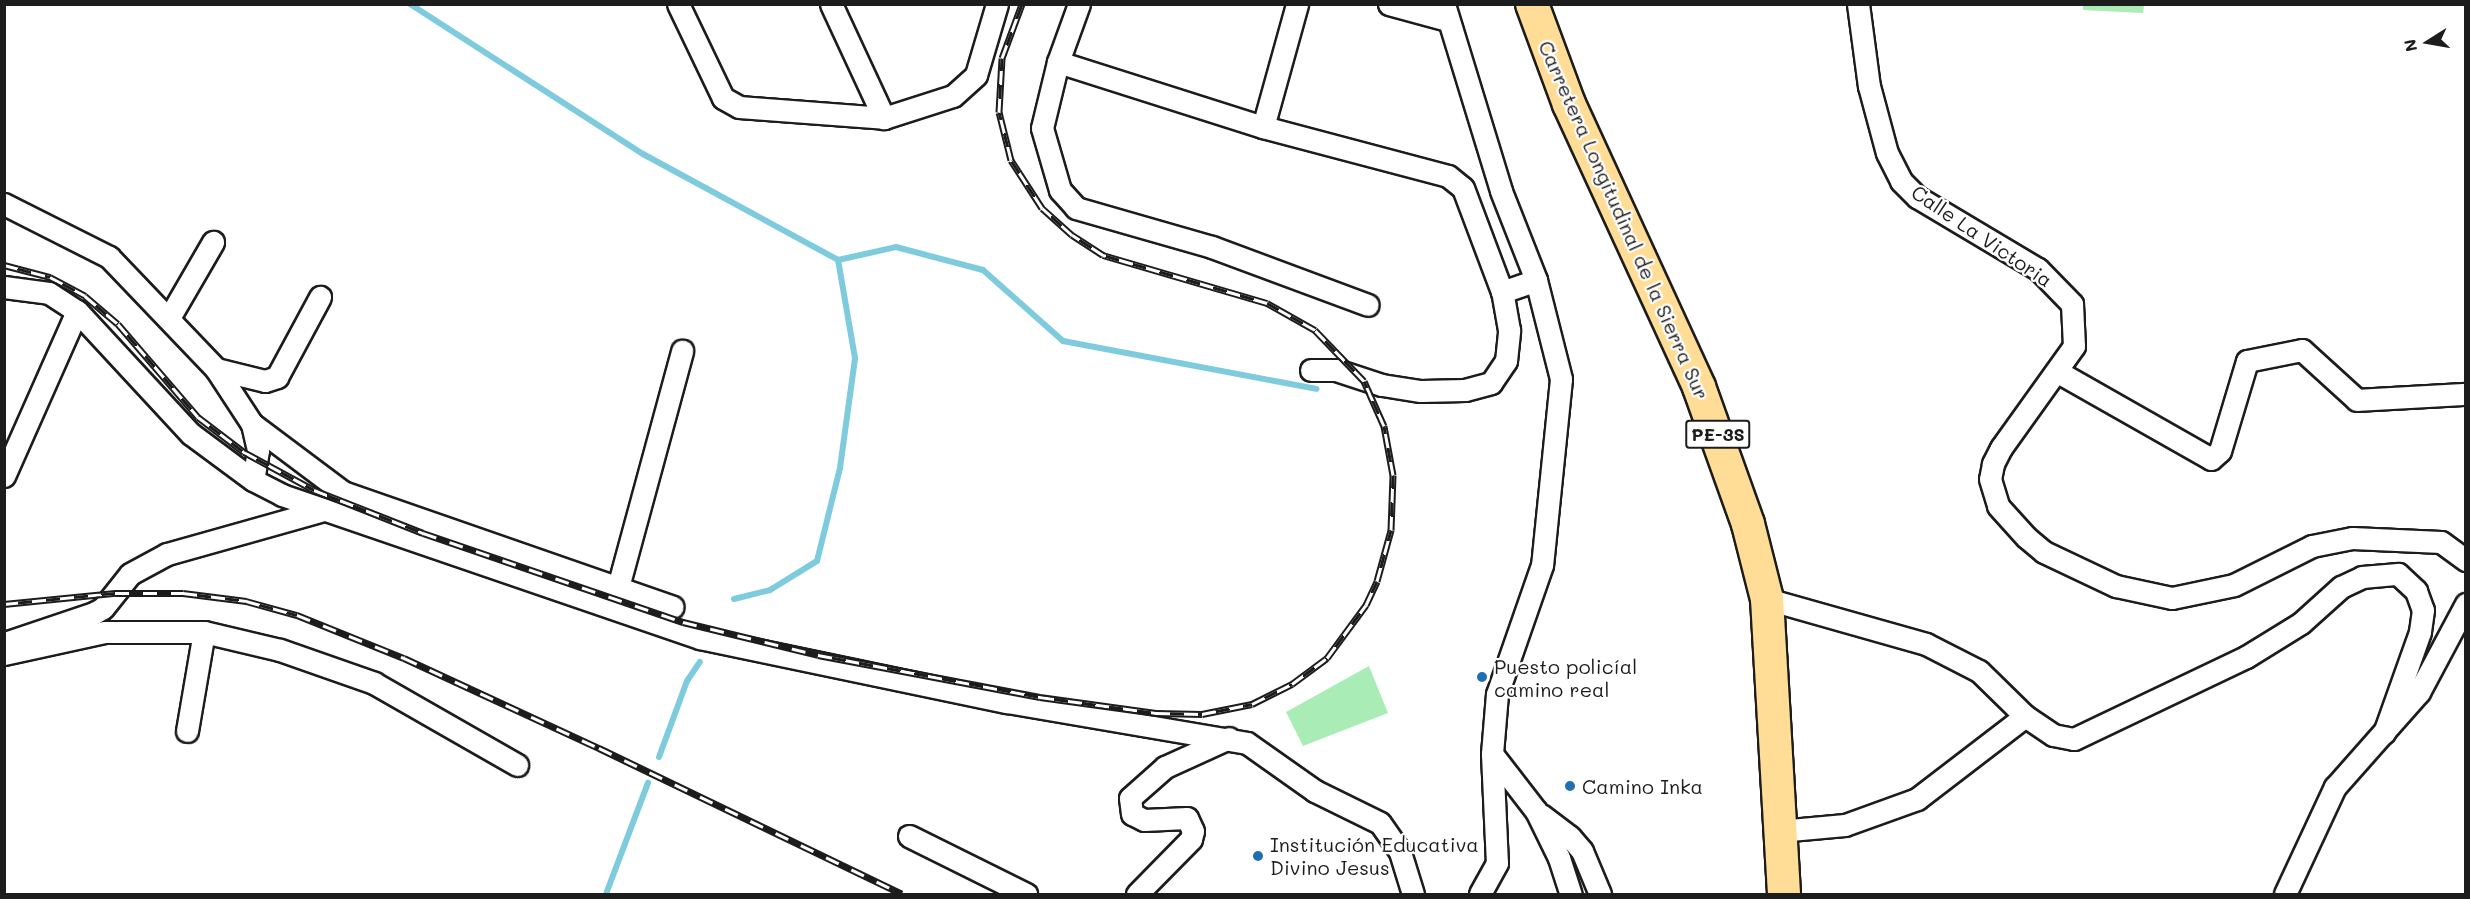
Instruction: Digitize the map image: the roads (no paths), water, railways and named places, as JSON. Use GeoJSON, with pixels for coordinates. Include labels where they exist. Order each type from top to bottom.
{"type":"FeatureCollection","features":[{"type":"Feature","properties":{"kind":"highway","name":"Carretera Longitudinal de la Sierra Sur"},"geometry":{"type":"LineString","coordinates":[[1532,4],[1569,104],[1682,346],[1715,428],[1748,524],[1767,599],[1777,727],[1779,831],[1784,894]]}},
{"type":"Feature","properties":{"kind":"street"},"geometry":{"type":"LineString","coordinates":[[678,4],[723,98],[739,106],[884,118],[953,96],[976,75],[997,4]]}},
{"type":"Feature","properties":{"kind":"street"},"geometry":{"type":"LineString","coordinates":[[831,4],[884,118]]}},
{"type":"Feature","properties":{"kind":"street"},"geometry":{"type":"LineString","coordinates":[[1079,4],[1058,62],[1042,128],[1060,190],[1076,208],[1212,247],[1368,304]]}},
{"type":"Feature","properties":{"kind":"street"},"geometry":{"type":"LineString","coordinates":[[1263,127],[1298,4]]}},
{"type":"Feature","properties":{"kind":"street"},"geometry":{"type":"LineString","coordinates":[[1389,4],[1446,12],[1501,191],[1536,280],[1560,379],[1542,565],[1497,694],[1492,754],[1497,863],[1480,894]]}},
{"type":"Feature","properties":{"kind":"street","name":"Calle La Victoria"},"geometry":{"type":"LineString","coordinates":[[1858,4],[1869,86],[1887,153],[1901,181],[1917,197],[2038,269],[2073,304],[2076,339],[2058,372],[2001,448],[1990,479],[1993,494],[2005,514],[2044,552],[2116,586],[2172,598],[2210,592],[2234,585],[2312,546],[2352,538],[2441,542],[2466,560]]}},
{"type":"Feature","properties":{"kind":"street"},"geometry":{"type":"LineString","coordinates":[[1058,62],[1263,127],[1457,181],[1502,292],[1509,330],[1506,361],[1491,383],[1465,390],[1421,391],[1383,385],[1336,370],[1311,370]]}},
{"type":"Feature","properties":{"kind":"street"},"geometry":{"type":"LineString","coordinates":[[4,204],[109,257],[216,369],[252,424],[343,492],[673,607]]}},
{"type":"Feature","properties":{"kind":"street"},"geometry":{"type":"LineString","coordinates":[[169,318],[213,242]]}},
{"type":"Feature","properties":{"kind":"street"},"geometry":{"type":"LineString","coordinates":[[1502,292],[1536,280]]}},
{"type":"Feature","properties":{"kind":"street"},"geometry":{"type":"LineString","coordinates":[[4,287],[49,293],[76,311],[191,434],[253,480],[320,511],[700,638],[782,657],[1007,702],[1229,738],[1261,750],[1315,791],[1380,823],[1400,852],[1413,894]]}},
{"type":"Feature","properties":{"kind":"street"},"geometry":{"type":"LineString","coordinates":[[216,369],[265,381],[277,377],[320,297]]}},
{"type":"Feature","properties":{"kind":"street"},"geometry":{"type":"LineString","coordinates":[[4,476],[76,311]]}},
{"type":"Feature","properties":{"kind":"street"},"geometry":{"type":"LineString","coordinates":[[2058,372],[2211,459],[2220,451],[2247,361],[2302,350],[2357,400],[2466,394]]}},
{"type":"Feature","properties":{"kind":"street"},"geometry":{"type":"LineString","coordinates":[[635,617],[625,589],[682,351]]}},
{"type":"Feature","properties":{"kind":"street"},"geometry":{"type":"LineString","coordinates":[[252,424],[258,450],[253,480]]}},
{"type":"Feature","properties":{"kind":"street"},"geometry":{"type":"LineString","coordinates":[[4,643],[103,608],[130,574],[167,554],[320,511]]}},
{"type":"Feature","properties":{"kind":"street"},"geometry":{"type":"LineString","coordinates":[[1767,599],[1926,644],[1979,671],[2025,716],[2053,735],[2074,739],[2255,651],[2301,623],[2341,587],[2362,577],[2398,574],[2416,591],[2423,610],[2420,632],[2384,733]]}},
{"type":"Feature","properties":{"kind":"street"},"geometry":{"type":"LineString","coordinates":[[2285,894],[2335,787],[2419,692],[2466,604]]}},
{"type":"Feature","properties":{"kind":"street"},"geometry":{"type":"LineString","coordinates":[[4,654],[105,632],[204,632],[280,651],[374,682],[517,765]]}},
{"type":"Feature","properties":{"kind":"street"},"geometry":{"type":"LineString","coordinates":[[187,731],[204,632]]}},
{"type":"Feature","properties":{"kind":"street"},"geometry":{"type":"LineString","coordinates":[[1779,831],[1845,825],[1917,800],[2025,716]]}},
{"type":"Feature","properties":{"kind":"street"},"geometry":{"type":"LineString","coordinates":[[1137,894],[1191,839],[1193,831],[1186,818],[1144,820],[1132,814],[1130,798],[1165,767],[1229,738]]}},
{"type":"Feature","properties":{"kind":"street"},"geometry":{"type":"LineString","coordinates":[[1492,754],[1536,811],[1559,858],[1572,894]]}},
{"type":"Feature","properties":{"kind":"street"},"geometry":{"type":"LineString","coordinates":[[1536,811],[1570,837],[1582,851],[1600,894]]}},
{"type":"Feature","properties":{"kind":"street"},"geometry":{"type":"LineString","coordinates":[[909,836],[1026,894]]}},
{"type":"Feature","properties":{"kind":"waterway"},"geometry":{"type":"LineString","coordinates":[[410,4],[643,154],[838,260],[896,247],[983,270],[1063,341],[1317,389]]}},
{"type":"Feature","properties":{"kind":"waterway"},"geometry":{"type":"LineString","coordinates":[[734,599],[770,590],[817,561],[840,468],[855,358],[838,260]]}},
{"type":"Feature","properties":{"kind":"waterway"},"geometry":{"type":"LineString","coordinates":[[659,757],[687,681],[700,662]]}},
{"type":"Feature","properties":{"kind":"waterway"},"geometry":{"type":"LineString","coordinates":[[606,894],[648,783]]}},
{"type":"Feature","properties":{"kind":"railway"},"geometry":{"type":"LineString","coordinates":[[4,265],[50,277],[85,296],[118,324],[198,417],[244,452],[314,490],[423,533],[683,622],[818,655],[1040,697],[1156,713],[1202,714],[1252,704],[1292,684],[1327,658],[1366,605],[1377,581],[1391,530],[1393,475],[1384,426],[1364,381],[1315,330],[1267,303],[1103,255],[1072,235],[1042,208],[1011,160],[999,112],[1002,58],[1022,4]]}},
{"type":"Feature","properties":{"kind":"railway"},"geometry":{"type":"LineString","coordinates":[[4,604],[115,593],[183,593],[246,601],[297,615],[404,658],[599,748],[902,894]]}},
{"type":"Feature","properties":{"kind":"place","name":"Puesto policíal camino real"},"geometry":{"type":"Point","coordinates":[1482,677]}},
{"type":"Feature","properties":{"kind":"place","name":"Camino Inka"},"geometry":{"type":"Point","coordinates":[1570,786]}},
{"type":"Feature","properties":{"kind":"place","name":"Institución Educativa Divino Jesus"},"geometry":{"type":"Point","coordinates":[1258,856]}}]}
